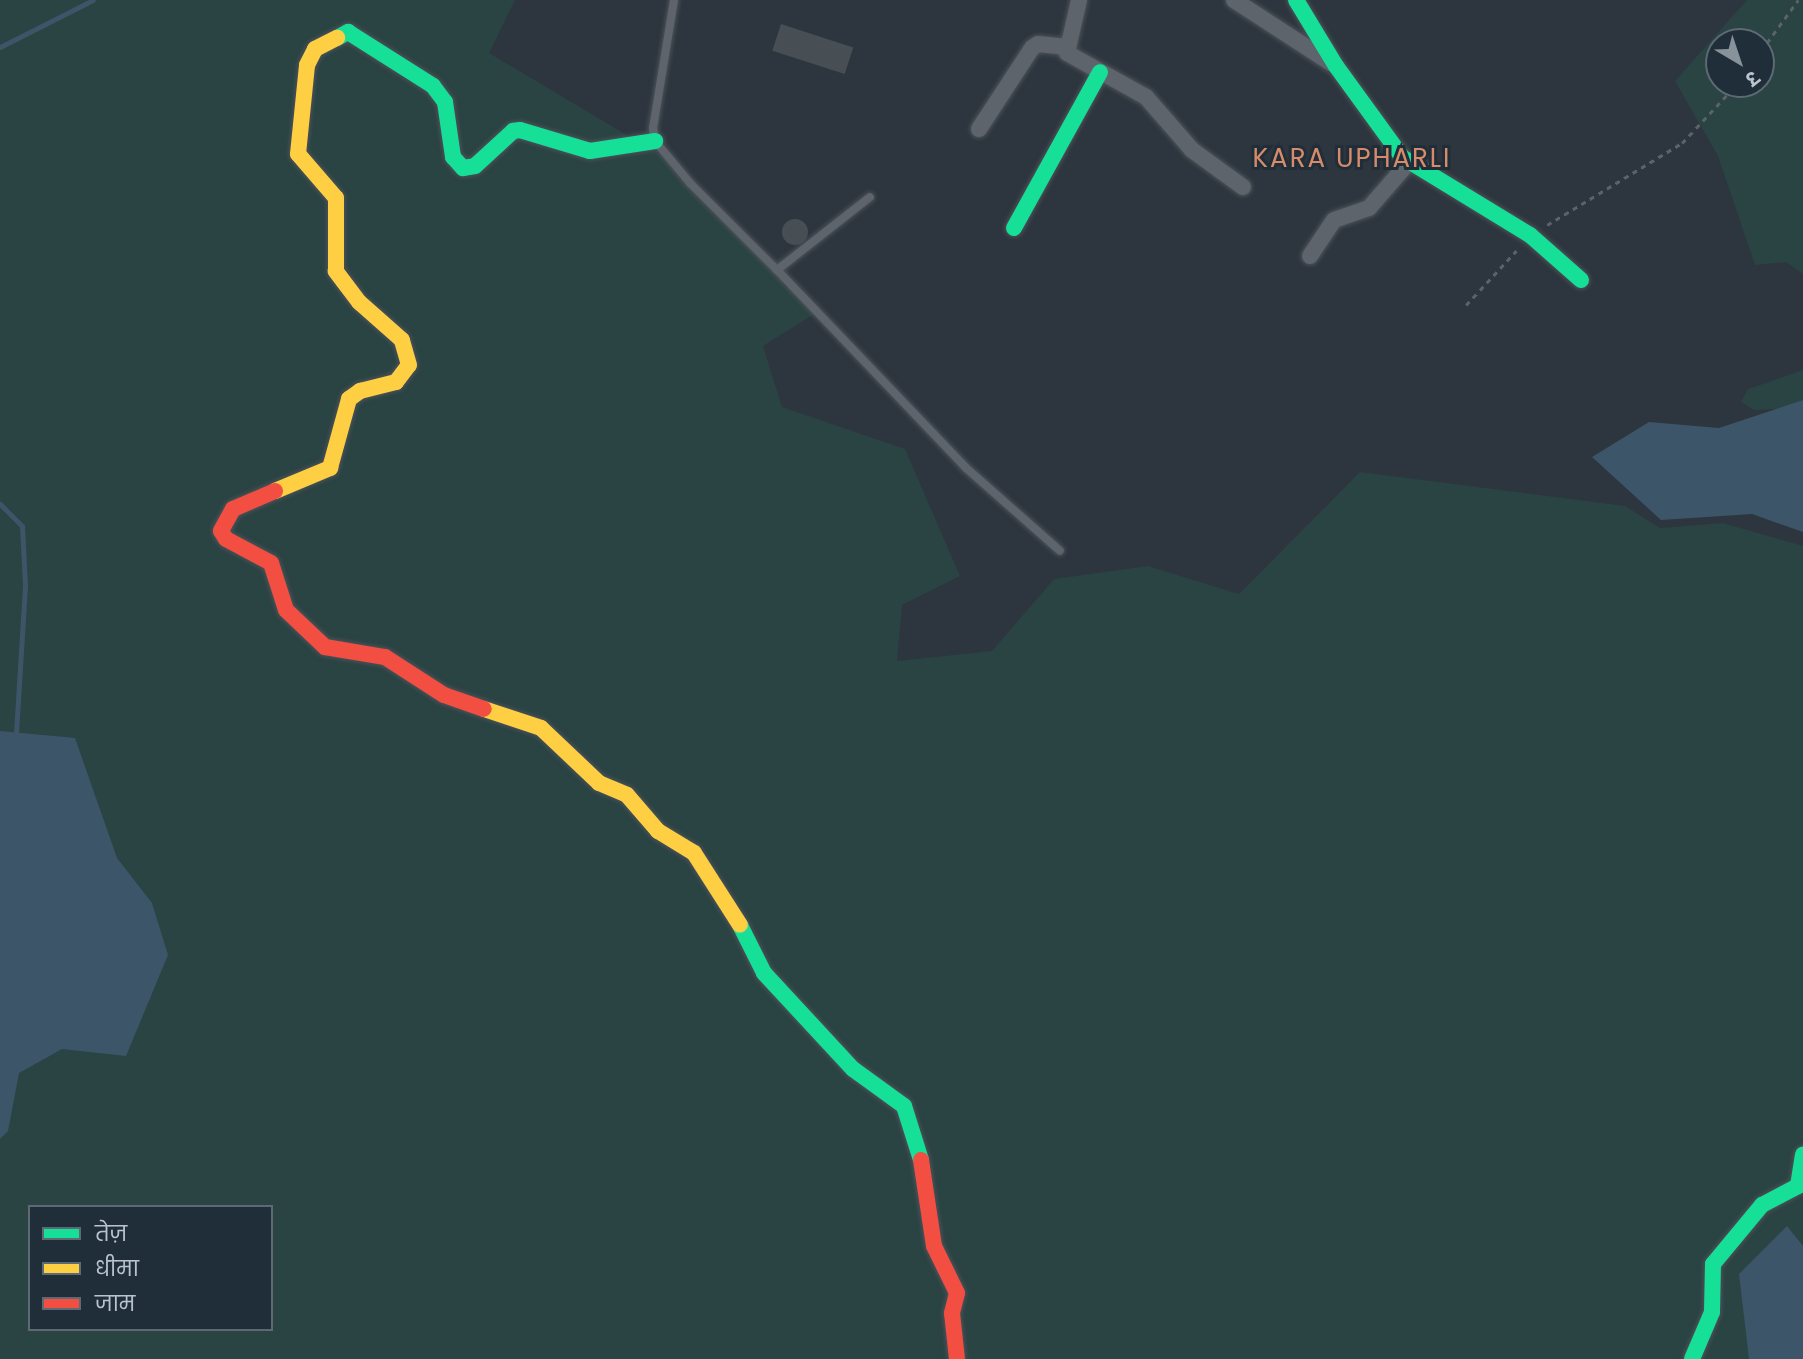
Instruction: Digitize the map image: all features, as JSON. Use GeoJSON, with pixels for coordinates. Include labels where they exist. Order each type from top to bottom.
{"type":"FeatureCollection","features":[{"type":"Feature","properties":{"kind":"street"},"geometry":{"type":"LineString","coordinates":[[1079,0],[1065,47],[1069,55],[1146,97],[1192,149],[1242,187]]}},
{"type":"Feature","properties":{"kind":"street"},"geometry":{"type":"LineString","coordinates":[[1234,0],[1336,66]]}},
{"type":"Feature","properties":{"kind":"street"},"geometry":{"type":"LineString","coordinates":[[1296,0],[1336,66],[1409,162],[1530,235],[1581,280]]}},
{"type":"Feature","properties":{"kind":"street"},"geometry":{"type":"LineString","coordinates":[[654,141],[590,151],[520,130],[513,131],[475,166],[463,168],[453,157],[445,102],[433,86],[348,32],[315,49],[307,65],[298,154],[336,198],[336,271],[359,302],[402,340],[409,365],[396,382],[360,391],[349,399],[330,468],[233,509],[225,517],[221,531],[226,539],[271,563],[286,610],[325,647],[385,657],[444,695],[541,727],[599,783],[626,795],[658,831],[694,853],[733,909],[764,973],[853,1069],[904,1106],[919,1144],[934,1246],[957,1293],[952,1313],[957,1359]]}},
{"type":"Feature","properties":{"kind":"street"},"geometry":{"type":"LineString","coordinates":[[979,129],[1032,48],[1038,44],[1065,47]]}},
{"type":"Feature","properties":{"kind":"street"},"geometry":{"type":"LineString","coordinates":[[1014,228],[1100,72]]}},
{"type":"Feature","properties":{"kind":"street"},"geometry":{"type":"LineString","coordinates":[[1310,256],[1335,220],[1368,208],[1409,162]]}},
{"type":"Feature","properties":{"kind":"street"},"geometry":{"type":"LineString","coordinates":[[1692,1359],[1712,1312],[1713,1265],[1762,1205],[1800,1190],[1803,1154]]}},
{"type":"Feature","properties":{"kind":"lane"},"geometry":{"type":"LineString","coordinates":[[674,0],[655,104],[654,141],[690,183],[778,270],[966,468],[1060,551]]}},
{"type":"Feature","properties":{"kind":"lane"},"geometry":{"type":"LineString","coordinates":[[778,270],[870,197]]}},
{"type":"Feature","properties":{"kind":"path"},"geometry":{"type":"LineString","coordinates":[[1775,32],[1798,0]]}},
{"type":"Feature","properties":{"kind":"path"},"geometry":{"type":"LineString","coordinates":[[1466,305],[1530,235],[1682,143],[1724,98]]}},
{"type":"Feature","properties":{"kind":"green space"},"geometry":{"type":"Polygon","coordinates":[[[0,0],[515,0],[489,53],[667,159],[814,314],[763,346],[782,407],[905,449],[960,576],[902,605],[897,661],[992,651],[1054,579],[1148,566],[1239,594],[1360,472],[1625,506],[1660,528],[1723,523],[1803,546],[1803,1359],[0,1359],[0,0]]]}},
{"type":"Feature","properties":{"kind":"green space"},"geometry":{"type":"Polygon","coordinates":[[[1747,0],[1803,0],[1803,274],[1786,262],[1755,265],[1718,156],[1675,81],[1705,47],[1705,98],[1775,98],[1775,28],[1722,28],[1747,0]]]}},
{"type":"Feature","properties":{"kind":"green space"},"geometry":{"type":"Polygon","coordinates":[[[1803,370],[1803,400],[1778,409],[1754,410],[1741,402],[1748,389],[1803,370]]]}},
{"type":"Feature","properties":{"kind":"water"},"geometry":{"type":"Polygon","coordinates":[[[1803,400],[1803,532],[1752,514],[1661,520],[1592,457],[1649,422],[1719,428],[1803,400]]]}},
{"type":"Feature","properties":{"kind":"water"},"geometry":{"type":"Polygon","coordinates":[[[0,731],[75,738],[117,858],[152,903],[168,955],[126,1056],[62,1049],[19,1073],[8,1131],[0,1139],[0,731]]]}},
{"type":"Feature","properties":{"kind":"water"},"geometry":{"type":"Polygon","coordinates":[[[1787,1226],[1803,1246],[1803,1359],[1749,1359],[1739,1274],[1787,1226]]]}},
{"type":"Feature","properties":{"kind":"building"},"geometry":{"type":"Polygon","coordinates":[[[781,24],[853,47],[845,74],[772,51],[781,24]]]}},
{"type":"Feature","properties":{"kind":"building"},"geometry":{"type":"Polygon","coordinates":[[[795,219],[804,223],[808,232],[804,241],[795,245],[786,241],[782,232],[786,223],[795,219]]]}},
{"type":"Feature","properties":{"kind":"waterway"},"geometry":{"type":"LineString","coordinates":[[0,47],[93,0]]}},
{"type":"Feature","properties":{"kind":"waterway"},"geometry":{"type":"LineString","coordinates":[[0,504],[22,526],[25,586],[16,733]]}},
{"type":"Feature","properties":{"kind":"traffic: fast"},"geometry":{"type":"LineString","coordinates":[[1296,0],[1336,66],[1402,157],[1530,235],[1581,280]]}},
{"type":"Feature","properties":{"kind":"traffic: fast"},"geometry":{"type":"LineString","coordinates":[[337,38],[348,32],[433,86],[445,102],[453,157],[463,168],[475,166],[513,131],[520,130],[590,151],[655,141]]}},
{"type":"Feature","properties":{"kind":"traffic: fast"},"geometry":{"type":"LineString","coordinates":[[1014,228],[1100,72]]}},
{"type":"Feature","properties":{"kind":"traffic: fast"},"geometry":{"type":"LineString","coordinates":[[740,925],[764,973],[853,1069],[904,1106],[921,1160]]}},
{"type":"Feature","properties":{"kind":"traffic: fast"},"geometry":{"type":"LineString","coordinates":[[1692,1359],[1712,1312],[1713,1264],[1762,1205],[1798,1186],[1803,1154]]}},
{"type":"Feature","properties":{"kind":"traffic: slow"},"geometry":{"type":"LineString","coordinates":[[275,491],[330,468],[349,399],[360,391],[396,382],[409,365],[402,340],[359,302],[336,271],[336,198],[298,154],[307,65],[315,49],[337,38]]}},
{"type":"Feature","properties":{"kind":"traffic: slow"},"geometry":{"type":"LineString","coordinates":[[484,709],[541,728],[599,783],[627,795],[658,831],[694,853],[740,925]]}},
{"type":"Feature","properties":{"kind":"traffic: jam"},"geometry":{"type":"LineString","coordinates":[[275,491],[233,509],[221,531],[226,539],[271,563],[286,610],[325,647],[385,657],[444,695],[484,709]]}},
{"type":"Feature","properties":{"kind":"traffic: jam"},"geometry":{"type":"LineString","coordinates":[[921,1160],[934,1246],[957,1293],[952,1313],[957,1359]]}},
{"type":"Feature","properties":{"kind":"district","name":"KARA UPHARLI"},"geometry":{"type":"Point","coordinates":[1352,159]}}]}
